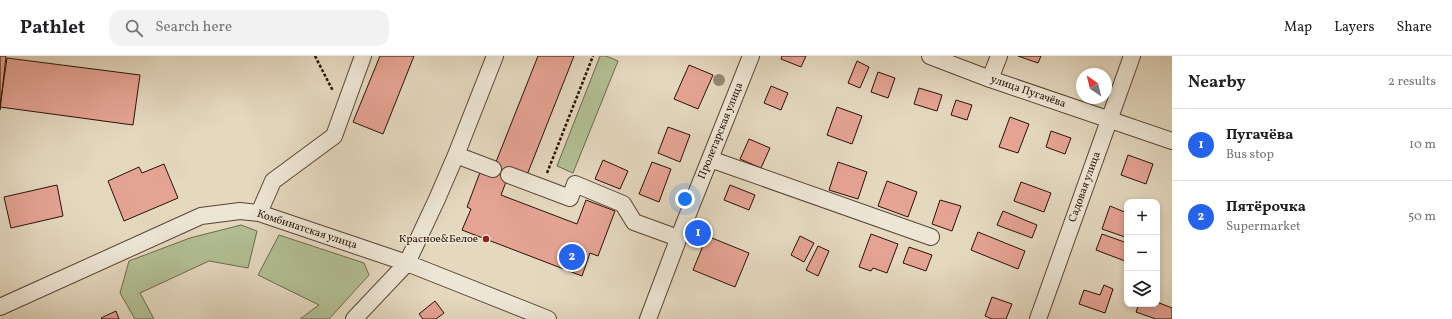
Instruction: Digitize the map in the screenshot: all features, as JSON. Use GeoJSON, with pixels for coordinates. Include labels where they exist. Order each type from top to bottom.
{"type":"FeatureCollection","features":[{"type":"Feature","properties":{"kind":"street"},"geometry":{"type":"LineString","coordinates":[[259,213],[273,181],[334,136],[364,56]]}},
{"type":"Feature","properties":{"kind":"street"},"geometry":{"type":"LineString","coordinates":[[354,319],[406,263],[437,199],[456,155],[495,56]]}},
{"type":"Feature","properties":{"kind":"street","name":"Пролетарская улица"},"geometry":{"type":"LineString","coordinates":[[648,319],[678,238],[751,56]]}},
{"type":"Feature","properties":{"kind":"street","name":"улица Пугачёва"},"geometry":{"type":"LineString","coordinates":[[930,56],[990,79],[1172,140]]}},
{"type":"Feature","properties":{"kind":"street"},"geometry":{"type":"LineString","coordinates":[[990,79],[999,56]]}},
{"type":"Feature","properties":{"kind":"street","name":"Садовая улица"},"geometry":{"type":"LineString","coordinates":[[1038,319],[1132,56]]}},
{"type":"Feature","properties":{"kind":"street"},"geometry":{"type":"LineString","coordinates":[[456,155],[493,169]]}},
{"type":"Feature","properties":{"kind":"street"},"geometry":{"type":"LineString","coordinates":[[710,159],[931,237]]}},
{"type":"Feature","properties":{"kind":"street"},"geometry":{"type":"LineString","coordinates":[[509,175],[570,198],[575,184],[623,204],[634,222],[678,238]]}},
{"type":"Feature","properties":{"kind":"street","name":"Комбинатская улица"},"geometry":{"type":"LineString","coordinates":[[0,307],[201,216],[240,211],[259,213],[406,263],[548,319]]}},
{"type":"Feature","properties":{"kind":"path"},"geometry":{"type":"LineString","coordinates":[[315,56],[343,112]]}},
{"type":"Feature","properties":{"kind":"path"},"geometry":{"type":"LineString","coordinates":[[542,187],[593,56]]}},
{"type":"Feature","properties":{"kind":"green space"},"geometry":{"type":"Polygon","coordinates":[[[600,56],[606,56],[618,61],[573,173],[557,166],[600,56]]]}},
{"type":"Feature","properties":{"kind":"green space"},"geometry":{"type":"Polygon","coordinates":[[[241,225],[257,231],[248,268],[209,261],[140,293],[154,319],[135,319],[120,293],[129,261],[190,238],[241,225]]]}},
{"type":"Feature","properties":{"kind":"green space"},"geometry":{"type":"Polygon","coordinates":[[[279,235],[364,263],[369,275],[329,319],[300,319],[319,305],[258,275],[279,235]]]}},
{"type":"Feature","properties":{"kind":"building"},"geometry":{"type":"Polygon","coordinates":[[[0,56],[6,56],[0,110],[0,56]]]}},
{"type":"Feature","properties":{"kind":"building"},"geometry":{"type":"Polygon","coordinates":[[[380,56],[414,56],[383,134],[353,122],[380,56]]]}},
{"type":"Feature","properties":{"kind":"building"},"geometry":{"type":"Polygon","coordinates":[[[538,56],[574,56],[525,180],[494,167],[538,56]]]}},
{"type":"Feature","properties":{"kind":"building"},"geometry":{"type":"Polygon","coordinates":[[[782,56],[806,56],[801,67],[781,59],[782,56]]]}},
{"type":"Feature","properties":{"kind":"building"},"geometry":{"type":"Polygon","coordinates":[[[1018,56],[1041,56],[1038,63],[1018,56]]]}},
{"type":"Feature","properties":{"kind":"building"},"geometry":{"type":"Polygon","coordinates":[[[7,58],[140,75],[133,125],[0,107],[7,58]]]}},
{"type":"Feature","properties":{"kind":"building"},"geometry":{"type":"Polygon","coordinates":[[[857,61],[869,67],[860,88],[848,83],[857,61]]]}},
{"type":"Feature","properties":{"kind":"building"},"geometry":{"type":"Polygon","coordinates":[[[689,65],[713,75],[698,109],[674,99],[689,65]]]}},
{"type":"Feature","properties":{"kind":"building"},"geometry":{"type":"Polygon","coordinates":[[[878,72],[895,78],[888,98],[871,92],[878,72]]]}},
{"type":"Feature","properties":{"kind":"building"},"geometry":{"type":"Polygon","coordinates":[[[771,86],[788,93],[781,110],[764,103],[771,86]]]}},
{"type":"Feature","properties":{"kind":"building"},"geometry":{"type":"Polygon","coordinates":[[[919,88],[942,95],[937,111],[914,104],[919,88]]]}},
{"type":"Feature","properties":{"kind":"building"},"geometry":{"type":"Polygon","coordinates":[[[956,100],[972,105],[967,120],[951,115],[956,100]]]}},
{"type":"Feature","properties":{"kind":"building"},"geometry":{"type":"Polygon","coordinates":[[[837,107],[862,116],[852,144],[827,135],[837,107]]]}},
{"type":"Feature","properties":{"kind":"building"},"geometry":{"type":"Polygon","coordinates":[[[1010,117],[1029,124],[1018,153],[999,147],[1010,117]]]}},
{"type":"Feature","properties":{"kind":"building"},"geometry":{"type":"Polygon","coordinates":[[[668,127],[690,135],[680,162],[658,153],[668,127]]]}},
{"type":"Feature","properties":{"kind":"building"},"geometry":{"type":"Polygon","coordinates":[[[1051,131],[1071,138],[1065,154],[1046,147],[1051,131]]]}},
{"type":"Feature","properties":{"kind":"building"},"geometry":{"type":"Polygon","coordinates":[[[749,139],[770,148],[761,168],[740,159],[749,139]]]}},
{"type":"Feature","properties":{"kind":"building"},"geometry":{"type":"Polygon","coordinates":[[[1128,155],[1153,164],[1146,184],[1121,175],[1128,155]]]}},
{"type":"Feature","properties":{"kind":"building"},"geometry":{"type":"Polygon","coordinates":[[[603,160],[628,171],[620,189],[595,179],[603,160]]]}},
{"type":"Feature","properties":{"kind":"building"},"geometry":{"type":"Polygon","coordinates":[[[652,162],[671,169],[659,202],[639,194],[652,162]]]}},
{"type":"Feature","properties":{"kind":"building"},"geometry":{"type":"Polygon","coordinates":[[[838,162],[867,172],[858,199],[829,190],[838,162]]]}},
{"type":"Feature","properties":{"kind":"building"},"geometry":{"type":"Polygon","coordinates":[[[164,164],[178,198],[124,221],[108,181],[139,167],[142,173],[164,164]]]}},
{"type":"Feature","properties":{"kind":"building"},"geometry":{"type":"Polygon","coordinates":[[[482,167],[494,167],[509,174],[501,195],[577,224],[586,200],[615,211],[598,256],[590,253],[582,276],[462,230],[471,209],[467,207],[482,167]]]}},
{"type":"Feature","properties":{"kind":"building"},"geometry":{"type":"Polygon","coordinates":[[[887,181],[917,192],[908,217],[878,206],[887,181]]]}},
{"type":"Feature","properties":{"kind":"building"},"geometry":{"type":"Polygon","coordinates":[[[1021,182],[1051,193],[1044,212],[1014,201],[1021,182]]]}},
{"type":"Feature","properties":{"kind":"building"},"geometry":{"type":"Polygon","coordinates":[[[57,185],[63,216],[11,228],[4,197],[57,185]]]}},
{"type":"Feature","properties":{"kind":"building"},"geometry":{"type":"Polygon","coordinates":[[[730,185],[755,195],[749,210],[724,200],[730,185]]]}},
{"type":"Feature","properties":{"kind":"building"},"geometry":{"type":"Polygon","coordinates":[[[940,200],[961,206],[952,231],[932,224],[940,200]]]}},
{"type":"Feature","properties":{"kind":"building"},"geometry":{"type":"Polygon","coordinates":[[[1110,206],[1124,212],[1124,237],[1102,229],[1110,206]]]}},
{"type":"Feature","properties":{"kind":"building"},"geometry":{"type":"Polygon","coordinates":[[[1003,211],[1037,225],[1032,238],[997,225],[1003,211]]]}},
{"type":"Feature","properties":{"kind":"building"},"geometry":{"type":"Polygon","coordinates":[[[978,232],[1025,251],[1018,269],[971,250],[978,232]]]}},
{"type":"Feature","properties":{"kind":"building"},"geometry":{"type":"Polygon","coordinates":[[[871,234],[898,244],[887,273],[873,268],[871,271],[859,267],[871,234]]]}},
{"type":"Feature","properties":{"kind":"building"},"geometry":{"type":"Polygon","coordinates":[[[1102,234],[1124,242],[1124,261],[1096,250],[1102,234]]]}},
{"type":"Feature","properties":{"kind":"building"},"geometry":{"type":"Polygon","coordinates":[[[707,236],[749,253],[735,287],[693,270],[707,236]]]}},
{"type":"Feature","properties":{"kind":"building"},"geometry":{"type":"Polygon","coordinates":[[[800,236],[814,243],[804,262],[791,255],[800,236]]]}},
{"type":"Feature","properties":{"kind":"building"},"geometry":{"type":"Polygon","coordinates":[[[818,246],[829,251],[818,276],[806,270],[818,246]]]}},
{"type":"Feature","properties":{"kind":"building"},"geometry":{"type":"Polygon","coordinates":[[[909,247],[932,255],[926,271],[903,263],[909,247]]]}},
{"type":"Feature","properties":{"kind":"building"},"geometry":{"type":"Polygon","coordinates":[[[1104,285],[1113,289],[1105,313],[1079,304],[1084,290],[1100,295],[1104,285]]]}},
{"type":"Feature","properties":{"kind":"building"},"geometry":{"type":"Polygon","coordinates":[[[992,297],[1012,304],[1006,319],[992,319],[985,316],[992,297]]]}},
{"type":"Feature","properties":{"kind":"building"},"geometry":{"type":"Polygon","coordinates":[[[435,301],[444,313],[436,319],[423,319],[419,314],[435,301]]]}},
{"type":"Feature","properties":{"kind":"building"},"geometry":{"type":"Polygon","coordinates":[[[1160,303],[1172,308],[1172,319],[1156,319],[1136,312],[1138,307],[1160,307],[1160,303]]]}},
{"type":"Feature","properties":{"kind":"building"},"geometry":{"type":"Polygon","coordinates":[[[116,311],[119,319],[101,318],[116,311]]]}},
{"type":"Feature","properties":{"kind":"place","name":"Пугачёва"},"geometry":{"type":"Point","coordinates":[698,233]}},
{"type":"Feature","properties":{"kind":"place","name":"Красное&Белое"},"geometry":{"type":"Point","coordinates":[486,239]}},
{"type":"Feature","properties":{"kind":"place","name":"Пятёрочка"},"geometry":{"type":"Point","coordinates":[572,257]}}]}
